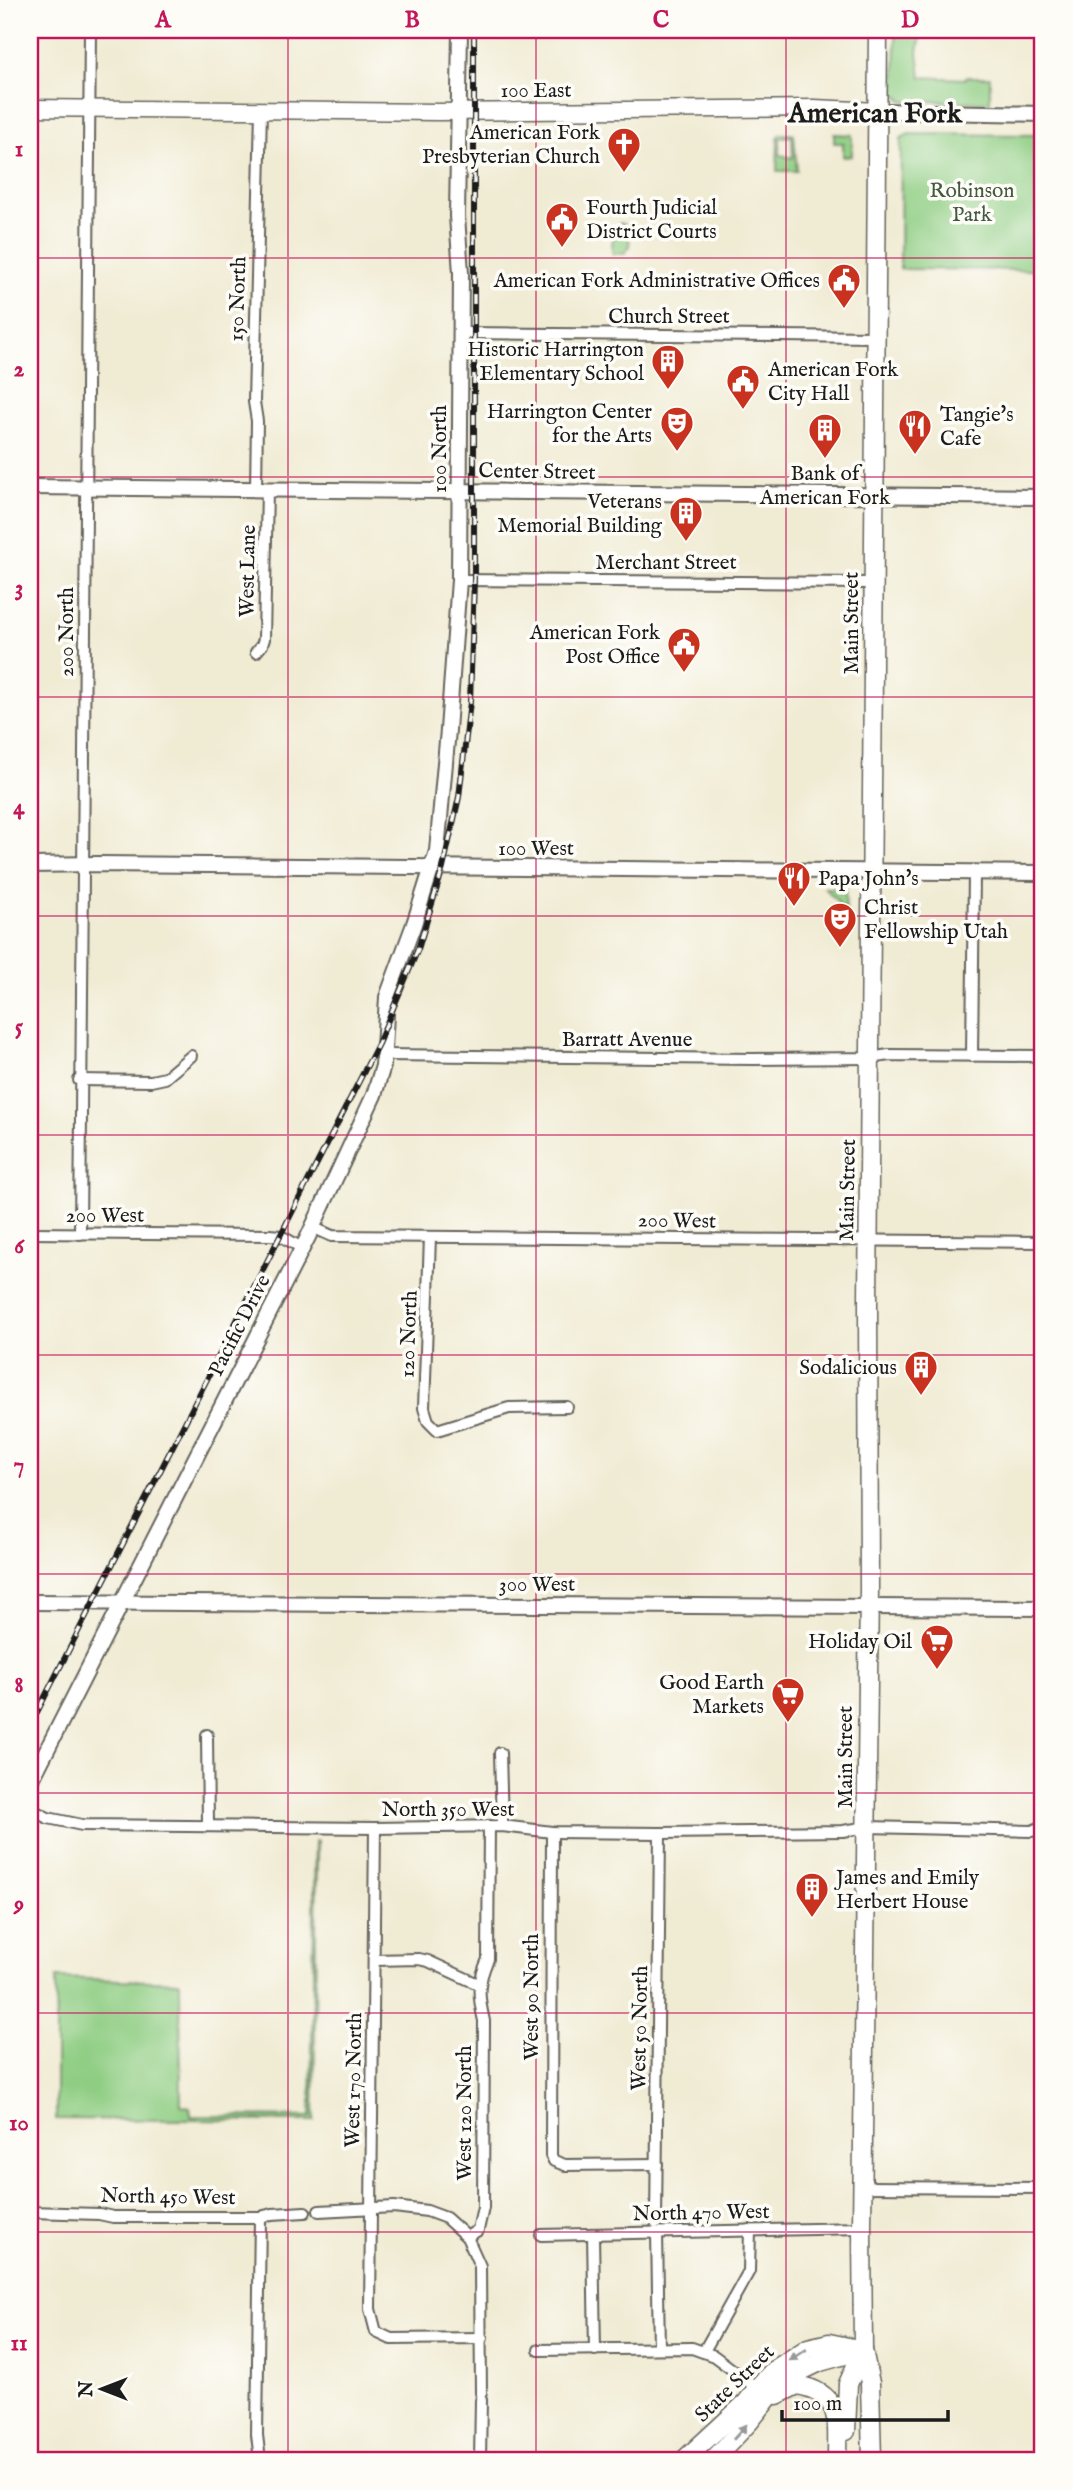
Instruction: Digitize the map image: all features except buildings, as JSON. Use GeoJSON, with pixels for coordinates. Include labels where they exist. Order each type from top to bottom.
{"type":"FeatureCollection","features":[{"type":"Feature","properties":{"kind":"main road","name":"Main Street"},"geometry":{"type":"LineString","coordinates":[[872,2460],[870,2383],[863,2350],[862,2228],[868,1827],[870,1058],[878,30]]}},
{"type":"Feature","properties":{"kind":"main road","name":"100 East"},"geometry":{"type":"LineString","coordinates":[[30,108],[458,111],[799,108],[878,111]]}},
{"type":"Feature","properties":{"kind":"main road","name":"State Street"},"geometry":{"type":"LineString","coordinates":[[761,2395],[774,2370],[808,2348],[829,2343],[863,2350]]}},
{"type":"Feature","properties":{"kind":"main road","name":"Main Street"},"geometry":{"type":"LineString","coordinates":[[845,2460],[848,2384],[863,2350]]}},
{"type":"Feature","properties":{"kind":"main road","name":"State Street"},"geometry":{"type":"LineString","coordinates":[[684,2460],[747,2402],[761,2395],[797,2385],[819,2390],[832,2404],[836,2415],[838,2460]]}},
{"type":"Feature","properties":{"kind":"main road"},"geometry":{"type":"LineString","coordinates":[[713,2460],[761,2395]]}},
{"type":"Feature","properties":{"kind":"street","name":"200 North"},"geometry":{"type":"LineString","coordinates":[[79,1234],[90,30]]}},
{"type":"Feature","properties":{"kind":"street","name":"100 North"},"geometry":{"type":"LineString","coordinates":[[432,868],[440,825],[458,580],[461,273],[457,216],[460,30]]}},
{"type":"Feature","properties":{"kind":"street","name":"150 North"},"geometry":{"type":"LineString","coordinates":[[261,110],[254,402],[262,488]]}},
{"type":"Feature","properties":{"kind":"street","name":"100 East"},"geometry":{"type":"LineString","coordinates":[[878,111],[1043,114]]}},
{"type":"Feature","properties":{"kind":"street","name":"Church Street"},"geometry":{"type":"LineString","coordinates":[[461,333],[876,337]]}},
{"type":"Feature","properties":{"kind":"street","name":"Center Street"},"geometry":{"type":"LineString","coordinates":[[30,487],[1043,497]]}},
{"type":"Feature","properties":{"kind":"street","name":"West Lane"},"geometry":{"type":"LineString","coordinates":[[256,652],[264,639],[262,488]]}},
{"type":"Feature","properties":{"kind":"street","name":"Merchant Street"},"geometry":{"type":"LineString","coordinates":[[458,580],[874,583]]}},
{"type":"Feature","properties":{"kind":"street","name":"100 West"},"geometry":{"type":"LineString","coordinates":[[30,865],[1043,873]]}},
{"type":"Feature","properties":{"kind":"street","name":"Pacific Drive"},"geometry":{"type":"LineString","coordinates":[[30,1783],[313,1227],[374,1095],[381,1077],[384,1055],[387,997],[432,868]]}},
{"type":"Feature","properties":{"kind":"street"},"geometry":{"type":"LineString","coordinates":[[972,1056],[974,872]]}},
{"type":"Feature","properties":{"kind":"street","name":"Barratt Avenue"},"geometry":{"type":"LineString","coordinates":[[384,1055],[680,1059],[870,1058],[889,1055],[1043,1056]]}},
{"type":"Feature","properties":{"kind":"street"},"geometry":{"type":"LineString","coordinates":[[79,1080],[151,1081],[164,1078],[191,1056]]}},
{"type":"Feature","properties":{"kind":"street","name":"200 West"},"geometry":{"type":"LineString","coordinates":[[313,1227],[332,1237],[1043,1242]]}},
{"type":"Feature","properties":{"kind":"street","name":"200 West"},"geometry":{"type":"LineString","coordinates":[[30,1233],[269,1235],[281,1236],[302,1248]]}},
{"type":"Feature","properties":{"kind":"street","name":"120 North"},"geometry":{"type":"LineString","coordinates":[[430,1237],[425,1408],[428,1421],[437,1430],[509,1408],[567,1407]]}},
{"type":"Feature","properties":{"kind":"street","name":"300 West"},"geometry":{"type":"LineString","coordinates":[[30,1602],[1043,1608]]}},
{"type":"Feature","properties":{"kind":"street"},"geometry":{"type":"LineString","coordinates":[[207,1735],[208,1825]]}},
{"type":"Feature","properties":{"kind":"street"},"geometry":{"type":"LineString","coordinates":[[500,1753],[502,1826]]}},
{"type":"Feature","properties":{"kind":"street","name":"North 350 West"},"geometry":{"type":"LineString","coordinates":[[30,1809],[48,1818],[82,1825],[375,1828],[502,1826],[552,1832],[660,1833],[843,1831],[868,1827],[1032,1831],[1043,1826]]}},
{"type":"Feature","properties":{"kind":"street","name":"West 120 North"},"geometry":{"type":"LineString","coordinates":[[467,2237],[478,2230],[483,2208],[484,2021],[478,1996],[481,1975],[488,1959],[489,1826]]}},
{"type":"Feature","properties":{"kind":"street","name":"West 170 North"},"geometry":{"type":"LineString","coordinates":[[375,1828],[370,2309],[376,2332],[391,2339],[482,2337]]}},
{"type":"Feature","properties":{"kind":"street","name":"West 90 North"},"geometry":{"type":"LineString","coordinates":[[552,1832],[549,2149],[554,2161],[565,2165],[657,2164]]}},
{"type":"Feature","properties":{"kind":"street","name":"West 50 North"},"geometry":{"type":"LineString","coordinates":[[659,2348],[656,2228],[660,1833]]}},
{"type":"Feature","properties":{"kind":"street"},"geometry":{"type":"LineString","coordinates":[[374,1960],[419,1959],[448,1969],[480,1985]]}},
{"type":"Feature","properties":{"kind":"street"},"geometry":{"type":"LineString","coordinates":[[863,2186],[1043,2188]]}},
{"type":"Feature","properties":{"kind":"street"},"geometry":{"type":"LineString","coordinates":[[319,2211],[394,2207],[427,2211],[446,2218],[467,2237],[480,2266],[480,2460]]}},
{"type":"Feature","properties":{"kind":"street","name":"North 450 West"},"geometry":{"type":"LineString","coordinates":[[30,2212],[113,2217],[260,2217],[305,2212]]}},
{"type":"Feature","properties":{"kind":"street"},"geometry":{"type":"LineString","coordinates":[[260,2217],[257,2426],[260,2460]]}},
{"type":"Feature","properties":{"kind":"street","name":"North 470 West"},"geometry":{"type":"LineString","coordinates":[[541,2235],[593,2234],[656,2228],[862,2228]]}},
{"type":"Feature","properties":{"kind":"street"},"geometry":{"type":"LineString","coordinates":[[704,2351],[749,2271],[750,2230]]}},
{"type":"Feature","properties":{"kind":"street"},"geometry":{"type":"LineString","coordinates":[[593,2234],[595,2350]]}},
{"type":"Feature","properties":{"kind":"street"},"geometry":{"type":"LineString","coordinates":[[539,2350],[692,2348],[714,2356],[761,2395]]}},
{"type":"Feature","properties":{"kind":"green space"},"geometry":{"type":"Polygon","coordinates":[[[896,30],[922,30],[918,52],[921,77],[990,77],[990,102],[903,101],[895,93],[896,30]]]}},
{"type":"Feature","properties":{"kind":"green space"},"geometry":{"type":"Polygon","coordinates":[[[780,134],[791,136],[780,138],[780,155],[793,158],[794,134],[797,171],[777,171],[780,134]]]}},
{"type":"Feature","properties":{"kind":"green space"},"geometry":{"type":"Polygon","coordinates":[[[834,134],[852,135],[852,156],[843,157],[843,143],[834,143],[834,134]]]}},
{"type":"Feature","properties":{"kind":"green space","name":"Robinson Park"},"geometry":{"type":"Polygon","coordinates":[[[909,134],[1043,135],[1043,270],[900,269],[901,138],[909,134]]]}},
{"type":"Feature","properties":{"kind":"green space"},"geometry":{"type":"Polygon","coordinates":[[[620,223],[627,226],[630,246],[624,254],[613,254],[613,238],[620,223]]]}},
{"type":"Feature","properties":{"kind":"green space"},"geometry":{"type":"Polygon","coordinates":[[[825,888],[845,888],[846,911],[825,888]]]}},
{"type":"Feature","properties":{"kind":"green space"},"geometry":{"type":"Polygon","coordinates":[[[315,1841],[314,2121],[56,2119],[56,1978],[180,1982],[181,2105],[190,2107],[191,2116],[311,2117],[315,1841]]]}},
{"type":"Feature","properties":{"kind":"railway"},"geometry":{"type":"LineString","coordinates":[[30,1726],[378,1044],[418,949],[443,868],[459,797],[470,702],[474,580],[474,30]]}},
{"type":"Feature","properties":{"kind":"place","name":"American Fork Presbyterian Church"},"geometry":{"type":"Point","coordinates":[624,174]}},
{"type":"Feature","properties":{"kind":"place","name":"Fourth Judicial District Courts"},"geometry":{"type":"Point","coordinates":[562,249]}},
{"type":"Feature","properties":{"kind":"place","name":"American Fork Administrative Offices"},"geometry":{"type":"Point","coordinates":[844,310]}},
{"type":"Feature","properties":{"kind":"place","name":"Historic Harrington Elementary School"},"geometry":{"type":"Point","coordinates":[668,391]}},
{"type":"Feature","properties":{"kind":"place","name":"American Fork City Hall"},"geometry":{"type":"Point","coordinates":[743,411]}},
{"type":"Feature","properties":{"kind":"place","name":"Harrington Center for the Arts"},"geometry":{"type":"Point","coordinates":[677,453]}},
{"type":"Feature","properties":{"kind":"place","name":"Tangie's Cafe"},"geometry":{"type":"Point","coordinates":[915,456]}},
{"type":"Feature","properties":{"kind":"place","name":"Bank of American Fork"},"geometry":{"type":"Point","coordinates":[825,460]}},
{"type":"Feature","properties":{"kind":"place","name":"Veterans Memorial Building"},"geometry":{"type":"Point","coordinates":[686,543]}},
{"type":"Feature","properties":{"kind":"place","name":"American Fork Post Office"},"geometry":{"type":"Point","coordinates":[684,674]}},
{"type":"Feature","properties":{"kind":"place","name":"Papa John's"},"geometry":{"type":"Point","coordinates":[794,908]}},
{"type":"Feature","properties":{"kind":"place","name":"Christ Fellowship Utah"},"geometry":{"type":"Point","coordinates":[840,949]}},
{"type":"Feature","properties":{"kind":"place","name":"Sodalicious"},"geometry":{"type":"Point","coordinates":[921,1397]}},
{"type":"Feature","properties":{"kind":"place","name":"Holiday Oil"},"geometry":{"type":"Point","coordinates":[937,1671]}},
{"type":"Feature","properties":{"kind":"place","name":"Good Earth Markets"},"geometry":{"type":"Point","coordinates":[788,1724]}},
{"type":"Feature","properties":{"kind":"place","name":"James and Emily Herbert House"},"geometry":{"type":"Point","coordinates":[812,1919]}},
{"type":"Feature","properties":{"kind":"district","name":"American Fork"},"geometry":{"type":"Point","coordinates":[875,112]}}]}
